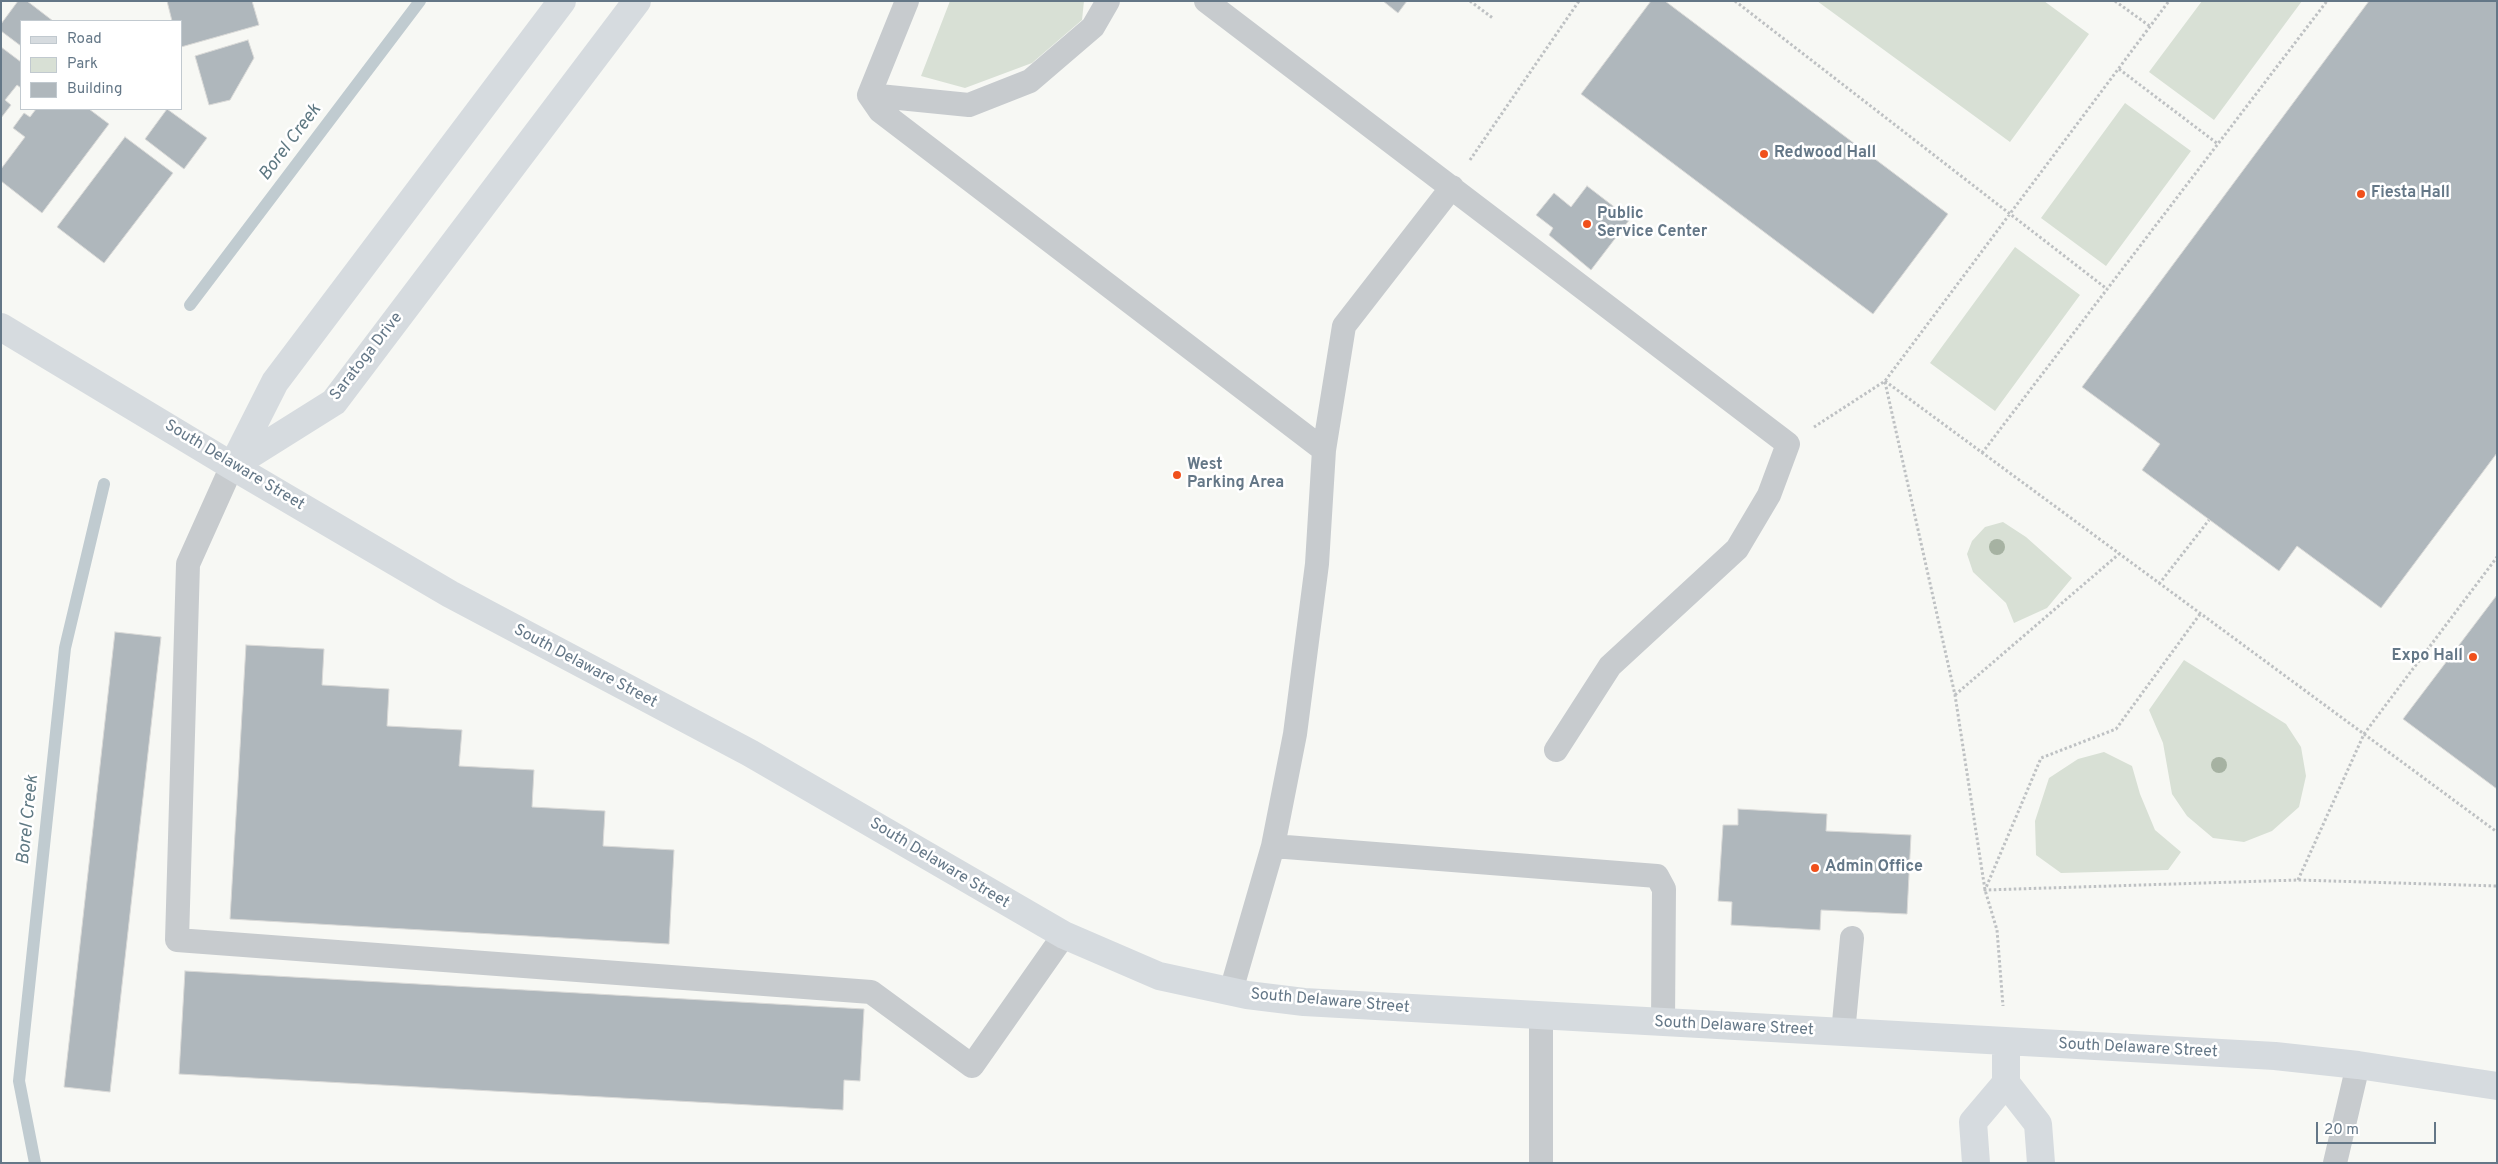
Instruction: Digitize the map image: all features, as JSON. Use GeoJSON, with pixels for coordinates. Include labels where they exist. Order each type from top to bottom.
{"type":"FeatureCollection","features":[{"type":"Feature","properties":{"kind":"main road","name":"Saratoga Drive"},"geometry":{"type":"LineString","coordinates":[[232,466],[334,402],[636,1]]}},
{"type":"Feature","properties":{"kind":"main road"},"geometry":{"type":"LineString","coordinates":[[232,466],[275,382],[555,10]]}},
{"type":"Feature","properties":{"kind":"main road","name":"South Delaware Street"},"geometry":{"type":"LineString","coordinates":[[1,327],[232,466],[515,630],[807,785],[1014,908],[1064,935],[1159,976],[1231,991],[1304,1002],[1542,1017],[2276,1056],[2358,1065],[2497,1086]]}},
{"type":"Feature","properties":{"kind":"main road"},"geometry":{"type":"LineString","coordinates":[[2006,1042],[2006,1083],[2038,1124],[2041,1163]]}},
{"type":"Feature","properties":{"kind":"main road"},"geometry":{"type":"LineString","coordinates":[[1976,1163],[1974,1122],[2006,1083]]}},
{"type":"Feature","properties":{"kind":"lane"},"geometry":{"type":"LineString","coordinates":[[869,95],[907,1]]}},
{"type":"Feature","properties":{"kind":"lane"},"geometry":{"type":"LineString","coordinates":[[869,95],[969,105],[1030,81],[1093,27],[1108,1]]}},
{"type":"Feature","properties":{"kind":"lane"},"geometry":{"type":"LineString","coordinates":[[1206,1],[1788,444],[1769,495],[1737,549],[1610,666],[1556,750]]}},
{"type":"Feature","properties":{"kind":"lane"},"geometry":{"type":"LineString","coordinates":[[869,95],[880,111],[1324,450]]}},
{"type":"Feature","properties":{"kind":"lane"},"geometry":{"type":"LineString","coordinates":[[1231,991],[1273,846],[1295,734],[1317,564],[1324,450],[1344,326],[1452,187]]}},
{"type":"Feature","properties":{"kind":"lane"},"geometry":{"type":"LineString","coordinates":[[232,466],[188,564],[177,940],[871,992],[972,1066],[1064,935]]}},
{"type":"Feature","properties":{"kind":"lane"},"geometry":{"type":"LineString","coordinates":[[1273,846],[1656,876],[1664,888],[1663,1023]]}},
{"type":"Feature","properties":{"kind":"lane"},"geometry":{"type":"LineString","coordinates":[[1844,1033],[1852,938]]}},
{"type":"Feature","properties":{"kind":"lane"},"geometry":{"type":"LineString","coordinates":[[1541,1163],[1542,1017]]}},
{"type":"Feature","properties":{"kind":"lane"},"geometry":{"type":"LineString","coordinates":[[2335,1163],[2358,1065]]}},
{"type":"Feature","properties":{"kind":"path"},"geometry":{"type":"LineString","coordinates":[[1470,1],[1494,19]]}},
{"type":"Feature","properties":{"kind":"path"},"geometry":{"type":"LineString","coordinates":[[1452,187],[1579,1]]}},
{"type":"Feature","properties":{"kind":"path"},"geometry":{"type":"LineString","coordinates":[[1735,1],[2107,289]]}},
{"type":"Feature","properties":{"kind":"path"},"geometry":{"type":"LineString","coordinates":[[2115,1],[2150,26]]}},
{"type":"Feature","properties":{"kind":"path"},"geometry":{"type":"LineString","coordinates":[[1788,444],[1885,381],[2170,1]]}},
{"type":"Feature","properties":{"kind":"path"},"geometry":{"type":"LineString","coordinates":[[1982,453],[2327,1]]}},
{"type":"Feature","properties":{"kind":"path"},"geometry":{"type":"LineString","coordinates":[[2119,69],[2218,144]]}},
{"type":"Feature","properties":{"kind":"path"},"geometry":{"type":"LineString","coordinates":[[1885,381],[2497,832]]}},
{"type":"Feature","properties":{"kind":"path"},"geometry":{"type":"LineString","coordinates":[[1885,381],[1955,695],[1985,890],[1997,930],[2006,1042]]}},
{"type":"Feature","properties":{"kind":"path"},"geometry":{"type":"LineString","coordinates":[[2159,584],[2209,520]]}},
{"type":"Feature","properties":{"kind":"path"},"geometry":{"type":"LineString","coordinates":[[1955,695],[2119,554]]}},
{"type":"Feature","properties":{"kind":"path"},"geometry":{"type":"LineString","coordinates":[[2298,880],[2364,734],[2497,557]]}},
{"type":"Feature","properties":{"kind":"path"},"geometry":{"type":"LineString","coordinates":[[1985,890],[2041,758],[2116,729],[2200,614]]}},
{"type":"Feature","properties":{"kind":"path"},"geometry":{"type":"LineString","coordinates":[[1985,890],[2298,880],[2497,886]]}},
{"type":"Feature","properties":{"kind":"green space"},"geometry":{"type":"Polygon","coordinates":[[[950,1],[1084,1],[1082,20],[1032,63],[965,88],[921,76],[950,1]]]}},
{"type":"Feature","properties":{"kind":"green space"},"geometry":{"type":"Polygon","coordinates":[[[1817,1],[2044,1],[2089,34],[2010,142],[1817,1]]]}},
{"type":"Feature","properties":{"kind":"green space"},"geometry":{"type":"Polygon","coordinates":[[[2202,1],[2302,1],[2214,120],[2149,72],[2202,1]]]}},
{"type":"Feature","properties":{"kind":"green space"},"geometry":{"type":"Polygon","coordinates":[[[2125,103],[2191,151],[2106,266],[2041,218],[2125,103]]]}},
{"type":"Feature","properties":{"kind":"green space"},"geometry":{"type":"Polygon","coordinates":[[[2015,247],[2080,295],[1995,411],[1930,363],[2015,247]]]}},
{"type":"Feature","properties":{"kind":"green space"},"geometry":{"type":"Polygon","coordinates":[[[2003,522],[2026,537],[2072,578],[2047,608],[2014,623],[2006,603],[1973,572],[1967,554],[1972,541],[1985,527],[2003,522]]]}},
{"type":"Feature","properties":{"kind":"green space"},"geometry":{"type":"Polygon","coordinates":[[[2184,660],[2286,724],[2301,747],[2306,776],[2299,807],[2272,831],[2244,842],[2213,838],[2187,816],[2172,794],[2163,743],[2149,710],[2184,660]]]}},
{"type":"Feature","properties":{"kind":"green space"},"geometry":{"type":"Polygon","coordinates":[[[2104,752],[2132,766],[2140,794],[2155,830],[2181,852],[2168,870],[2061,873],[2036,855],[2035,821],[2049,778],[2078,759],[2104,752]]]}},
{"type":"Feature","properties":{"kind":"building"},"geometry":{"type":"Polygon","coordinates":[[[18,1],[27,1],[52,20],[20,20],[20,45],[1,31],[1,24],[18,1]]]}},
{"type":"Feature","properties":{"kind":"building"},"geometry":{"type":"Polygon","coordinates":[[[167,1],[252,1],[259,25],[182,47],[182,20],[172,20],[167,1]]]}},
{"type":"Feature","properties":{"kind":"building"},"geometry":{"type":"Polygon","coordinates":[[[1383,1],[1407,1],[1398,13],[1383,1]]]}},
{"type":"Feature","properties":{"kind":"building","name":"Redwood Hall"},"geometry":{"type":"Polygon","coordinates":[[[1651,1],[1665,1],[1948,214],[1873,314],[1581,94],[1651,1]]]}},
{"type":"Feature","properties":{"kind":"building","name":"Fiesta Hall"},"geometry":{"type":"Polygon","coordinates":[[[2369,1],[2497,1],[2497,453],[2381,608],[2297,546],[2279,571],[2142,470],[2160,444],[2082,387],[2369,1]]]}},
{"type":"Feature","properties":{"kind":"building"},"geometry":{"type":"Polygon","coordinates":[[[248,40],[254,58],[230,100],[209,105],[195,56],[248,40]]]}},
{"type":"Feature","properties":{"kind":"building"},"geometry":{"type":"Polygon","coordinates":[[[1,47],[20,61],[20,87],[17,85],[5,100],[11,105],[1,118],[1,47]]]}},
{"type":"Feature","properties":{"kind":"building"},"geometry":{"type":"Polygon","coordinates":[[[35,110],[90,110],[109,124],[42,213],[1,181],[1,169],[25,137],[13,128],[24,113],[30,117],[35,110]]]}},
{"type":"Feature","properties":{"kind":"building"},"geometry":{"type":"Polygon","coordinates":[[[166,110],[207,138],[184,169],[145,139],[166,110]]]}},
{"type":"Feature","properties":{"kind":"building"},"geometry":{"type":"Polygon","coordinates":[[[125,137],[173,173],[104,263],[57,227],[125,137]]]}},
{"type":"Feature","properties":{"kind":"building","name":"Public Service Center"},"geometry":{"type":"Polygon","coordinates":[[[1587,186],[1630,219],[1591,270],[1549,235],[1553,228],[1536,215],[1554,193],[1571,207],[1587,186]]]}},
{"type":"Feature","properties":{"kind":"building","name":"Expo Hall"},"geometry":{"type":"Polygon","coordinates":[[[2497,595],[2497,789],[2403,719],[2497,595]]]}},
{"type":"Feature","properties":{"kind":"building"},"geometry":{"type":"Polygon","coordinates":[[[115,632],[161,637],[110,1092],[64,1087],[115,632]]]}},
{"type":"Feature","properties":{"kind":"building"},"geometry":{"type":"Polygon","coordinates":[[[246,645],[324,649],[322,685],[389,689],[387,726],[462,730],[459,766],[534,770],[532,807],[605,811],[603,846],[674,850],[669,944],[230,919],[246,645]]]}},
{"type":"Feature","properties":{"kind":"building","name":"Admin Office"},"geometry":{"type":"Polygon","coordinates":[[[1738,809],[1827,814],[1826,831],[1911,835],[1907,914],[1821,910],[1820,930],[1731,925],[1732,902],[1718,901],[1723,825],[1738,825],[1738,809]]]}},
{"type":"Feature","properties":{"kind":"building"},"geometry":{"type":"Polygon","coordinates":[[[185,971],[864,1009],[860,1081],[844,1080],[843,1110],[179,1074],[185,971]]]}},
{"type":"Feature","properties":{"kind":"waterway","name":"Borel Creek"},"geometry":{"type":"LineString","coordinates":[[190,305],[420,1]]}},
{"type":"Feature","properties":{"kind":"waterway","name":"Borel Creek"},"geometry":{"type":"LineString","coordinates":[[35,1163],[19,1081],[65,648],[104,484]]}},
{"type":"Feature","properties":{"kind":"place","name":"Redwood Hall"},"geometry":{"type":"Point","coordinates":[1764,154]}},
{"type":"Feature","properties":{"kind":"place","name":"Fiesta Hall"},"geometry":{"type":"Point","coordinates":[2361,194]}},
{"type":"Feature","properties":{"kind":"place","name":"Public Service Center"},"geometry":{"type":"Point","coordinates":[1587,224]}},
{"type":"Feature","properties":{"kind":"place","name":"West Parking Area"},"geometry":{"type":"Point","coordinates":[1177,475]}},
{"type":"Feature","properties":{"kind":"place","name":"Expo Hall"},"geometry":{"type":"Point","coordinates":[2473,657]}},
{"type":"Feature","properties":{"kind":"place","name":"Admin Office"},"geometry":{"type":"Point","coordinates":[1815,868]}}]}
